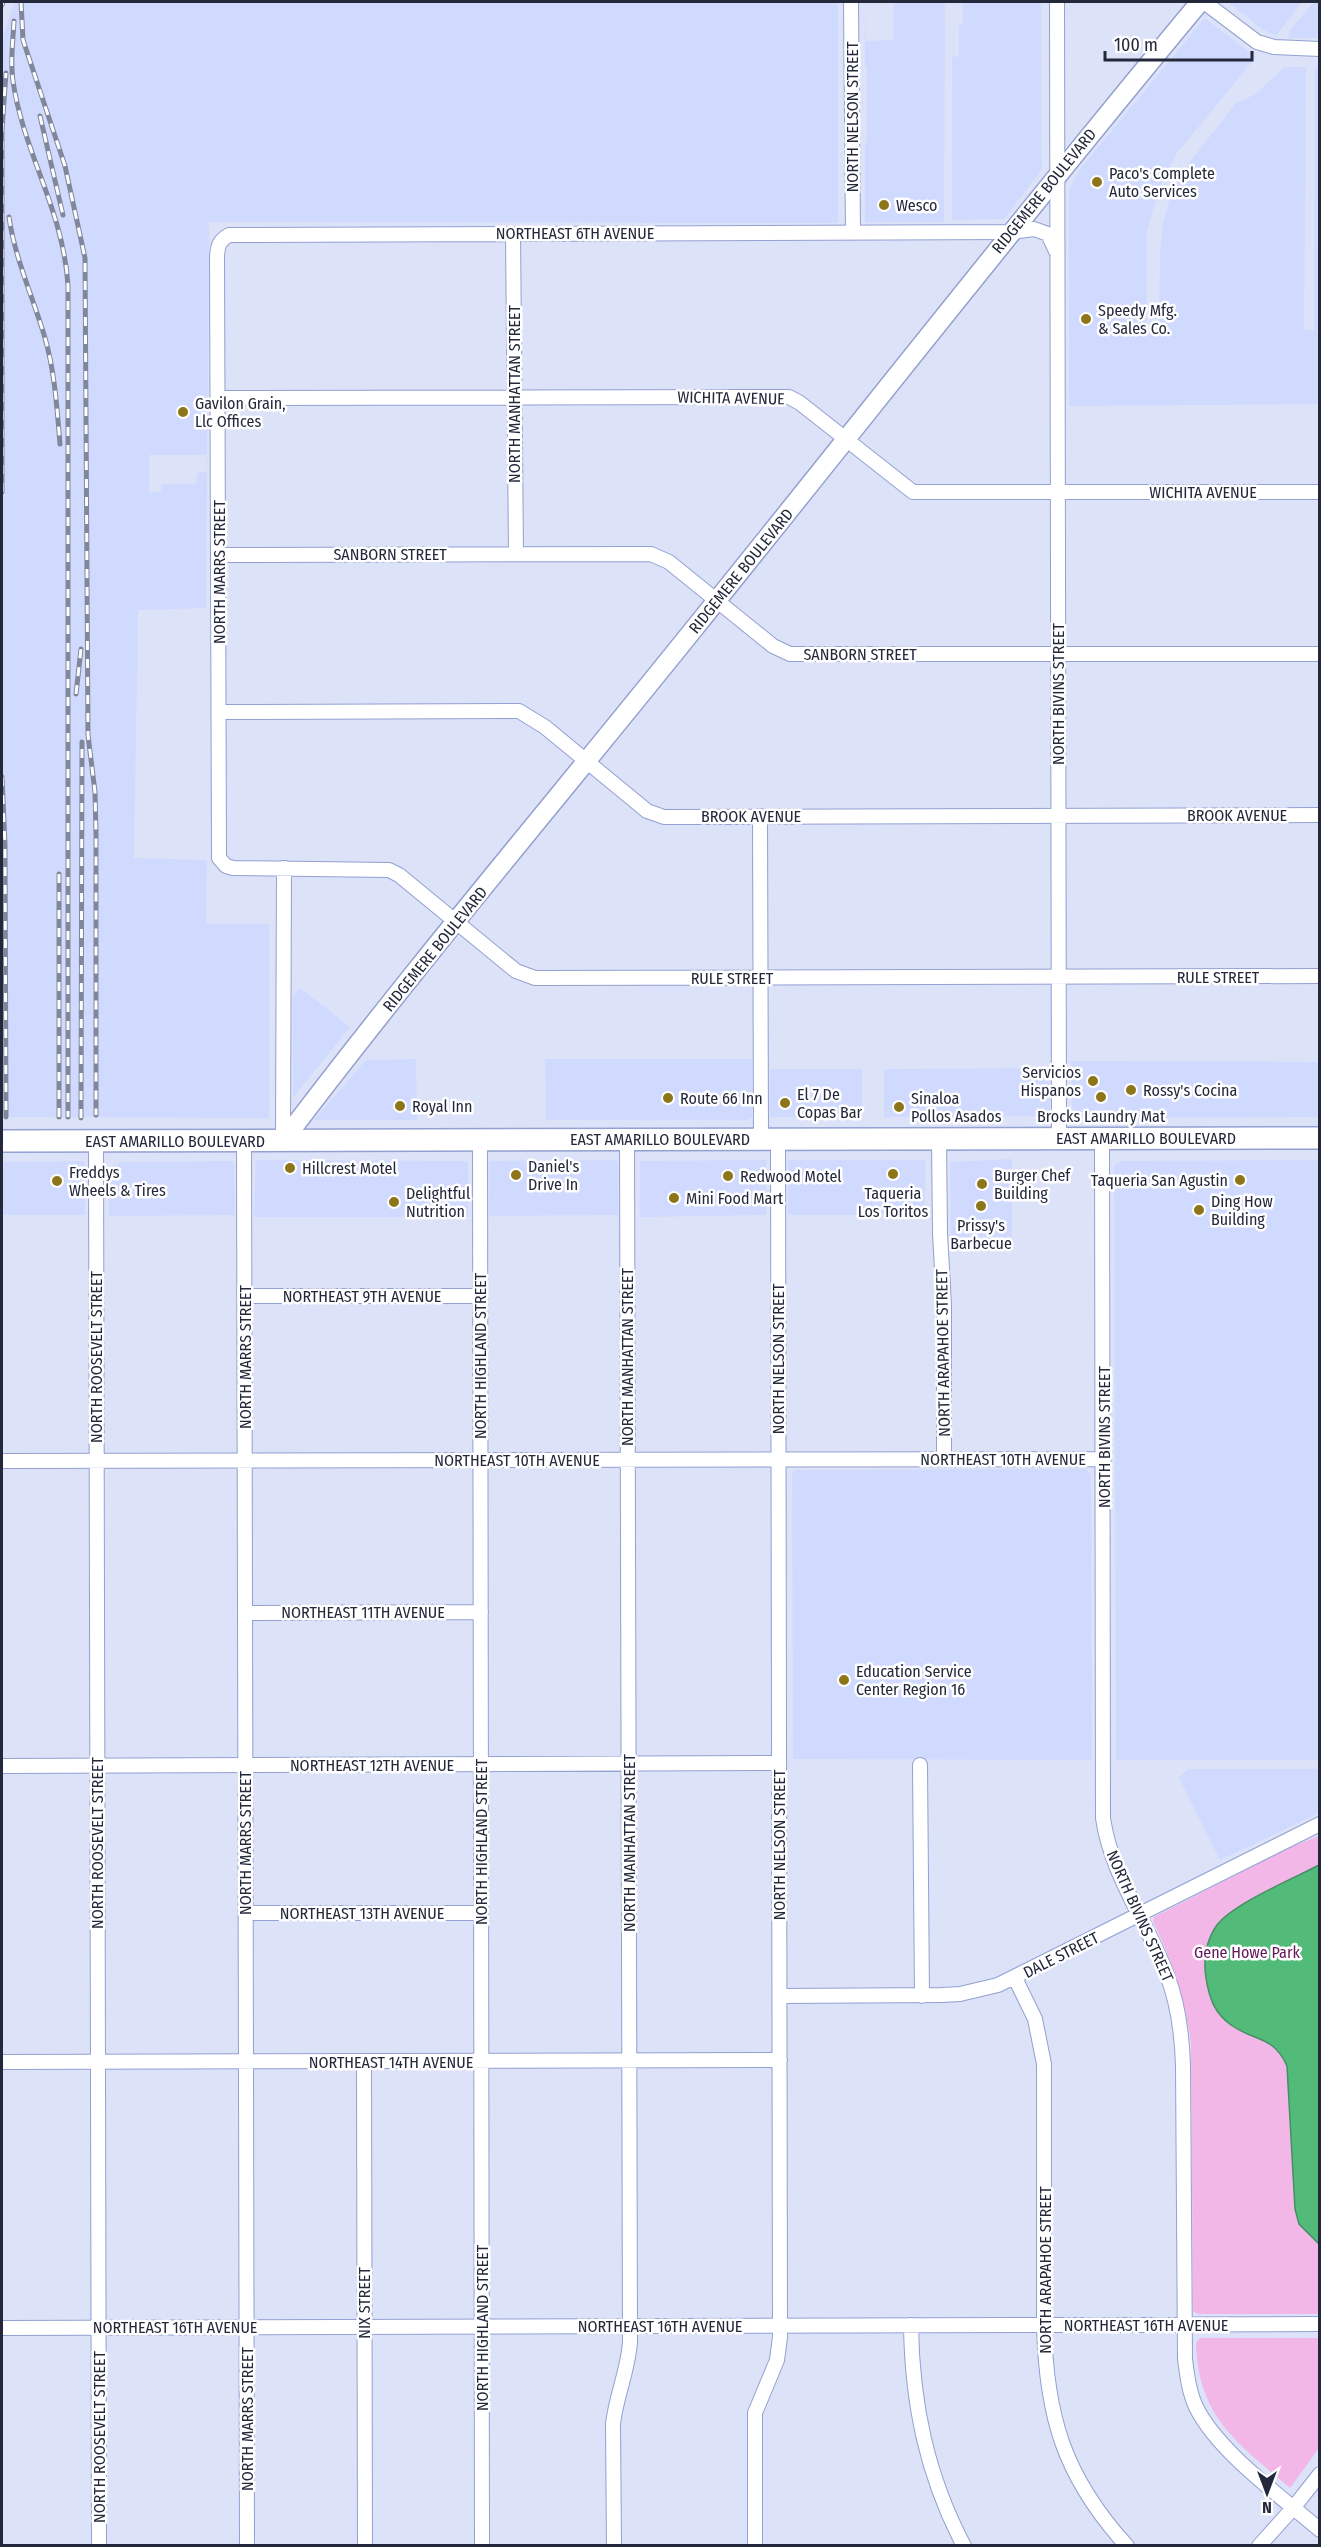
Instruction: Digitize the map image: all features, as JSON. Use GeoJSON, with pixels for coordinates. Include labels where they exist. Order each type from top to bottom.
{"type":"FeatureCollection","features":[{"type":"Feature","properties":{"kind":"highway","name":"EAST AMARILLO BOULEVARD"},"geometry":{"type":"LineString","coordinates":[[2,1141],[1320,1138]]}},
{"type":"Feature","properties":{"kind":"main road","name":"RIDGEMERE BOULEVARD"},"geometry":{"type":"LineString","coordinates":[[283,1141],[456,922],[846,440],[1056,174],[1202,2]]}},
{"type":"Feature","properties":{"kind":"street","name":"NORTH NELSON STREET"},"geometry":{"type":"LineString","coordinates":[[852,2],[853,233]]}},
{"type":"Feature","properties":{"kind":"street","name":"NORTH BIVINS STREET"},"geometry":{"type":"LineString","coordinates":[[1057,2],[1059,1138]]}},
{"type":"Feature","properties":{"kind":"street"},"geometry":{"type":"LineString","coordinates":[[1202,2],[1257,42],[1274,47],[1320,49]]}},
{"type":"Feature","properties":{"kind":"street"},"geometry":{"type":"LineString","coordinates":[[1011,232],[1041,231],[1052,240],[1056,251]]}},
{"type":"Feature","properties":{"kind":"street","name":"NORTHEAST 6TH AVENUE"},"geometry":{"type":"LineString","coordinates":[[218,319],[218,245],[229,235],[1011,232]]}},
{"type":"Feature","properties":{"kind":"street","name":"NORTH MANHATTAN STREET"},"geometry":{"type":"LineString","coordinates":[[513,234],[516,554]]}},
{"type":"Feature","properties":{"kind":"street","name":"NORTH MARRS STREET"},"geometry":{"type":"LineString","coordinates":[[218,319],[218,825]]}},
{"type":"Feature","properties":{"kind":"street","name":"WICHITA AVENUE"},"geometry":{"type":"LineString","coordinates":[[218,398],[789,397],[800,403],[913,492],[1320,492]]}},
{"type":"Feature","properties":{"kind":"street","name":"SANBORN STREET"},"geometry":{"type":"LineString","coordinates":[[218,555],[651,554],[669,562],[773,646],[790,654],[1320,654]]}},
{"type":"Feature","properties":{"kind":"street","name":"BROOK AVENUE"},"geometry":{"type":"LineString","coordinates":[[219,712],[519,711],[537,721],[653,814],[673,817],[1320,815]]}},
{"type":"Feature","properties":{"kind":"street","name":"NORTH NELSON STREET"},"geometry":{"type":"LineString","coordinates":[[755,2546],[755,2413],[777,2360],[780,2325],[779,1459],[769,1139],[761,977],[760,816]]}},
{"type":"Feature","properties":{"kind":"street","name":"RULE STREET"},"geometry":{"type":"LineString","coordinates":[[218,825],[219,858],[226,866],[389,870],[399,875],[516,971],[535,978],[1320,976]]}},
{"type":"Feature","properties":{"kind":"street"},"geometry":{"type":"LineString","coordinates":[[283,1141],[284,867]]}},
{"type":"Feature","properties":{"kind":"street","name":"NORTH BIVINS STREET"},"geometry":{"type":"LineString","coordinates":[[1101,1138],[1104,1459],[1103,1818],[1114,1866],[1171,1986],[1182,2042],[1185,2324],[1187,2377],[1191,2393],[1202,2418],[1234,2455],[1294,2507]]}},
{"type":"Feature","properties":{"kind":"street","name":"NORTH HIGHLAND STREET"},"geometry":{"type":"LineString","coordinates":[[480,1139],[482,2546]]}},
{"type":"Feature","properties":{"kind":"street","name":"NORTH MANHATTAN STREET"},"geometry":{"type":"LineString","coordinates":[[614,2546],[613,2424],[628,2357],[630,2326],[627,1139]]}},
{"type":"Feature","properties":{"kind":"street","name":"NORTH ARAPAHOE STREET"},"geometry":{"type":"LineString","coordinates":[[939,1139],[940,1233],[944,1305],[944,1459]]}},
{"type":"Feature","properties":{"kind":"street","name":"NORTH ROOSEVELT STREET"},"geometry":{"type":"LineString","coordinates":[[96,1141],[99,2546]]}},
{"type":"Feature","properties":{"kind":"street","name":"NORTH MARRS STREET"},"geometry":{"type":"LineString","coordinates":[[244,1141],[247,2546]]}},
{"type":"Feature","properties":{"kind":"street","name":"NORTHEAST 9TH AVENUE"},"geometry":{"type":"LineString","coordinates":[[245,1296],[480,1296]]}},
{"type":"Feature","properties":{"kind":"street","name":"NORTHEAST 10TH AVENUE"},"geometry":{"type":"LineString","coordinates":[[2,1461],[1104,1459]]}},
{"type":"Feature","properties":{"kind":"street","name":"NORTHEAST 11TH AVENUE"},"geometry":{"type":"LineString","coordinates":[[245,1613],[481,1612]]}},
{"type":"Feature","properties":{"kind":"street","name":"NORTHEAST 12TH AVENUE"},"geometry":{"type":"LineString","coordinates":[[2,1766],[779,1763]]}},
{"type":"Feature","properties":{"kind":"street"},"geometry":{"type":"LineString","coordinates":[[920,1765],[922,1996]]}},
{"type":"Feature","properties":{"kind":"street","name":"DALE STREET"},"geometry":{"type":"LineString","coordinates":[[780,1996],[922,1996],[960,1994],[981,1990],[1015,1978],[1320,1824]]}},
{"type":"Feature","properties":{"kind":"street","name":"NORTHEAST 13TH AVENUE"},"geometry":{"type":"LineString","coordinates":[[244,1913],[480,1913]]}},
{"type":"Feature","properties":{"kind":"street","name":"NORTH ARAPAHOE STREET"},"geometry":{"type":"LineString","coordinates":[[1015,1978],[1035,2019],[1044,2064],[1045,2367],[1058,2432],[1069,2463],[1103,2520],[1127,2546]]}},
{"type":"Feature","properties":{"kind":"street","name":"NORTHEAST 14TH AVENUE"},"geometry":{"type":"LineString","coordinates":[[2,2062],[780,2060]]}},
{"type":"Feature","properties":{"kind":"street","name":"NIX STREET"},"geometry":{"type":"LineString","coordinates":[[364,2061],[365,2546]]}},
{"type":"Feature","properties":{"kind":"street","name":"NORTHEAST 16TH AVENUE"},"geometry":{"type":"LineString","coordinates":[[2,2328],[1320,2324]]}},
{"type":"Feature","properties":{"kind":"street"},"geometry":{"type":"LineString","coordinates":[[911,2325],[914,2392],[920,2428],[929,2463],[964,2546]]}},
{"type":"Feature","properties":{"kind":"street"},"geometry":{"type":"LineString","coordinates":[[1259,2546],[1320,2474]]}},
{"type":"Feature","properties":{"kind":"street"},"geometry":{"type":"LineString","coordinates":[[1294,2507],[1320,2530]]}},
{"type":"Feature","properties":{"kind":"shaded area"},"geometry":{"type":"Polygon","coordinates":[[[14,2],[838,2],[838,220],[836,223],[209,222],[206,608],[138,610],[134,858],[207,860],[206,924],[269,924],[269,1118],[2,1117],[2,40],[14,2]],[[149,455],[149,492],[161,492],[161,484],[196,484],[197,473],[207,472],[206,455],[149,455]]]}},
{"type":"Feature","properties":{"kind":"shaded area"},"geometry":{"type":"Polygon","coordinates":[[[865,2],[866,41],[893,40],[894,2],[945,2],[944,222],[865,222],[867,66],[865,66],[865,2]]]}},
{"type":"Feature","properties":{"kind":"shaded area"},"geometry":{"type":"Polygon","coordinates":[[[963,2],[1041,2],[1042,169],[1004,219],[952,220],[952,57],[959,56],[959,25],[963,24],[963,2]]]}},
{"type":"Feature","properties":{"kind":"shaded area"},"geometry":{"type":"Polygon","coordinates":[[[1228,2],[1302,2],[1276,36],[1262,29],[1228,2]]]}},
{"type":"Feature","properties":{"kind":"shaded area"},"geometry":{"type":"Polygon","coordinates":[[[1314,2],[1319,2],[1319,38],[1288,38],[1290,30],[1314,2]]]}},
{"type":"Feature","properties":{"kind":"shaded area"},"geometry":{"type":"Polygon","coordinates":[[[1206,19],[1256,57],[1177,153],[1160,186],[1147,231],[1146,331],[1159,331],[1160,251],[1163,224],[1171,194],[1193,158],[1236,103],[1254,95],[1285,67],[1306,67],[1304,330],[1314,330],[1315,67],[1319,67],[1319,404],[1069,406],[1069,189],[1081,168],[1206,19]]]}},
{"type":"Feature","properties":{"kind":"shaded area"},"geometry":{"type":"Polygon","coordinates":[[[300,988],[350,1027],[293,1098],[293,996],[300,988]]]}},
{"type":"Feature","properties":{"kind":"shaded area"},"geometry":{"type":"Polygon","coordinates":[[[416,1059],[417,1120],[314,1120],[366,1060],[416,1059]]]}},
{"type":"Feature","properties":{"kind":"shaded area"},"geometry":{"type":"Polygon","coordinates":[[[545,1059],[752,1059],[752,1118],[746,1120],[546,1120],[545,1059]]]}},
{"type":"Feature","properties":{"kind":"shaded area"},"geometry":{"type":"Polygon","coordinates":[[[1071,1061],[1319,1062],[1319,1117],[1072,1118],[1071,1061]]]}},
{"type":"Feature","properties":{"kind":"shaded area"},"geometry":{"type":"Polygon","coordinates":[[[1049,1068],[1050,1116],[884,1117],[884,1069],[1049,1068]]]}},
{"type":"Feature","properties":{"kind":"shaded area"},"geometry":{"type":"Polygon","coordinates":[[[770,1069],[862,1069],[862,1117],[770,1117],[770,1069]]]}},
{"type":"Feature","properties":{"kind":"shaded area"},"geometry":{"type":"Polygon","coordinates":[[[1012,1159],[1012,1237],[951,1237],[950,1162],[1012,1159]]]}},
{"type":"Feature","properties":{"kind":"shaded area"},"geometry":{"type":"Polygon","coordinates":[[[256,1160],[465,1161],[468,1163],[468,1217],[254,1217],[256,1160]]]}},
{"type":"Feature","properties":{"kind":"shaded area"},"geometry":{"type":"Polygon","coordinates":[[[612,1160],[618,1162],[618,1215],[489,1216],[489,1161],[612,1160]]]}},
{"type":"Feature","properties":{"kind":"shaded area"},"geometry":{"type":"Polygon","coordinates":[[[766,1160],[766,1215],[640,1217],[640,1161],[766,1160]]]}},
{"type":"Feature","properties":{"kind":"shaded area"},"geometry":{"type":"Polygon","coordinates":[[[788,1160],[925,1160],[925,1215],[788,1215],[788,1160]]]}},
{"type":"Feature","properties":{"kind":"shaded area"},"geometry":{"type":"Polygon","coordinates":[[[1319,1160],[1319,1760],[1116,1760],[1114,1165],[1121,1161],[1319,1160]]]}},
{"type":"Feature","properties":{"kind":"shaded area"},"geometry":{"type":"Polygon","coordinates":[[[83,1161],[85,1164],[85,1215],[2,1215],[2,1162],[83,1161]]]}},
{"type":"Feature","properties":{"kind":"shaded area"},"geometry":{"type":"Polygon","coordinates":[[[231,1161],[234,1163],[235,1215],[109,1216],[108,1167],[120,1162],[231,1161]]]}},
{"type":"Feature","properties":{"kind":"shaded area"},"geometry":{"type":"Polygon","coordinates":[[[1086,1469],[1091,1475],[1092,1760],[793,1759],[792,1474],[796,1470],[1086,1469]]]}},
{"type":"Feature","properties":{"kind":"shaded area"},"geometry":{"type":"Polygon","coordinates":[[[1188,1769],[1319,1769],[1319,1813],[1220,1860],[1179,1778],[1188,1769]]]}},
{"type":"Feature","properties":{"kind":"shaded area"},"geometry":{"type":"Polygon","coordinates":[[[1319,1865],[1319,2244],[1299,2224],[1295,2209],[1287,2066],[1276,2049],[1263,2040],[1231,2025],[1220,2015],[1209,1992],[1205,1964],[1210,1937],[1225,1917],[1250,1900],[1319,1865]]]}},
{"type":"Feature","properties":{"kind":"green space","name":"Gene Howe Park"},"geometry":{"type":"Polygon","coordinates":[[[1319,1836],[1319,2314],[1198,2314],[1193,2311],[1191,2043],[1181,1995],[1172,1966],[1153,1921],[1154,1917],[1291,1847],[1319,1836]]]}},
{"type":"Feature","properties":{"kind":"green space"},"geometry":{"type":"Polygon","coordinates":[[[1200,2338],[1319,2338],[1319,2448],[1290,2488],[1238,2442],[1213,2410],[1204,2391],[1198,2369],[1196,2343],[1200,2338]]]}},
{"type":"Feature","properties":{"kind":"railway"},"geometry":{"type":"LineString","coordinates":[[21,2],[23,40],[65,166],[85,258],[88,735],[95,792],[96,834],[96,1115]]}},
{"type":"Feature","properties":{"kind":"railway"},"geometry":{"type":"LineString","coordinates":[[14,21],[12,66],[18,107],[59,231],[68,285],[68,1117]]}},
{"type":"Feature","properties":{"kind":"railway"},"geometry":{"type":"LineString","coordinates":[[2,492],[2,129],[6,73]]}},
{"type":"Feature","properties":{"kind":"railway"},"geometry":{"type":"LineString","coordinates":[[40,116],[63,215]]}},
{"type":"Feature","properties":{"kind":"railway"},"geometry":{"type":"LineString","coordinates":[[9,217],[20,263],[51,364],[60,444]]}},
{"type":"Feature","properties":{"kind":"railway"},"geometry":{"type":"LineString","coordinates":[[76,694],[81,649]]}},
{"type":"Feature","properties":{"kind":"railway"},"geometry":{"type":"LineString","coordinates":[[81,1118],[82,742]]}},
{"type":"Feature","properties":{"kind":"railway"},"geometry":{"type":"LineString","coordinates":[[2,777],[5,845],[6,1117]]}},
{"type":"Feature","properties":{"kind":"railway"},"geometry":{"type":"LineString","coordinates":[[59,874],[59,1117]]}},
{"type":"Feature","properties":{"kind":"place","name":"Paco's Complete Auto Services"},"geometry":{"type":"Point","coordinates":[1097,182]}},
{"type":"Feature","properties":{"kind":"place","name":"Wesco"},"geometry":{"type":"Point","coordinates":[884,205]}},
{"type":"Feature","properties":{"kind":"place","name":"Speedy Mfg. & Sales Co."},"geometry":{"type":"Point","coordinates":[1086,319]}},
{"type":"Feature","properties":{"kind":"place","name":"Gavilon Grain, Llc Offices"},"geometry":{"type":"Point","coordinates":[183,412]}},
{"type":"Feature","properties":{"kind":"place","name":"Servicios Hispanos"},"geometry":{"type":"Point","coordinates":[1093,1081]}},
{"type":"Feature","properties":{"kind":"place","name":"Rossy's Cocina"},"geometry":{"type":"Point","coordinates":[1131,1090]}},
{"type":"Feature","properties":{"kind":"place","name":"Brocks Laundry Mat"},"geometry":{"type":"Point","coordinates":[1101,1097]}},
{"type":"Feature","properties":{"kind":"place","name":"Route 66 Inn"},"geometry":{"type":"Point","coordinates":[668,1098]}},
{"type":"Feature","properties":{"kind":"place","name":"El 7 De Copas Bar"},"geometry":{"type":"Point","coordinates":[785,1103]}},
{"type":"Feature","properties":{"kind":"place","name":"Royal Inn"},"geometry":{"type":"Point","coordinates":[400,1106]}},
{"type":"Feature","properties":{"kind":"place","name":"Sinaloa Pollos Asados"},"geometry":{"type":"Point","coordinates":[899,1107]}},
{"type":"Feature","properties":{"kind":"place","name":"Hillcrest Motel"},"geometry":{"type":"Point","coordinates":[290,1168]}},
{"type":"Feature","properties":{"kind":"place","name":"Taqueria Los Toritos"},"geometry":{"type":"Point","coordinates":[893,1174]}},
{"type":"Feature","properties":{"kind":"place","name":"Daniel's Drive In"},"geometry":{"type":"Point","coordinates":[516,1175]}},
{"type":"Feature","properties":{"kind":"place","name":"Redwood Motel"},"geometry":{"type":"Point","coordinates":[728,1176]}},
{"type":"Feature","properties":{"kind":"place","name":"Taqueria San Agustin"},"geometry":{"type":"Point","coordinates":[1240,1180]}},
{"type":"Feature","properties":{"kind":"place","name":"Freddys Wheels & Tires"},"geometry":{"type":"Point","coordinates":[57,1181]}},
{"type":"Feature","properties":{"kind":"place","name":"Burger Chef Building"},"geometry":{"type":"Point","coordinates":[982,1184]}},
{"type":"Feature","properties":{"kind":"place","name":"Mini Food Mart"},"geometry":{"type":"Point","coordinates":[674,1198]}},
{"type":"Feature","properties":{"kind":"place","name":"Delightful Nutrition"},"geometry":{"type":"Point","coordinates":[394,1202]}},
{"type":"Feature","properties":{"kind":"place","name":"Prissy's Barbecue"},"geometry":{"type":"Point","coordinates":[981,1206]}},
{"type":"Feature","properties":{"kind":"place","name":"Ding How Building"},"geometry":{"type":"Point","coordinates":[1199,1210]}},
{"type":"Feature","properties":{"kind":"place","name":"Education Service Center Region 16"},"geometry":{"type":"Point","coordinates":[844,1680]}}]}
